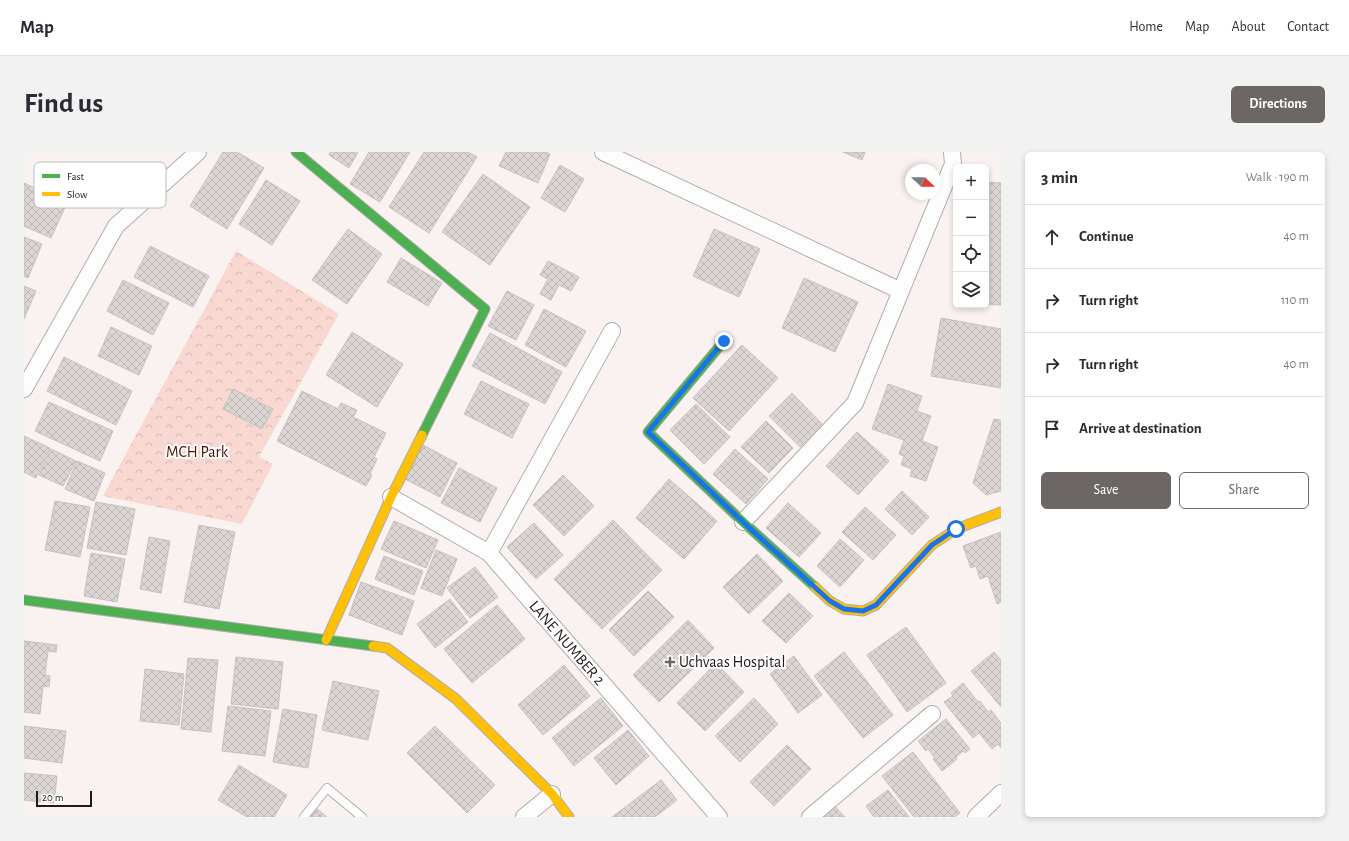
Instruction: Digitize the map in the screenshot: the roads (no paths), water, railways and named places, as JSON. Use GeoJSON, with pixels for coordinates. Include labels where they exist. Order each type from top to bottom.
{"type":"FeatureCollection","features":[{"type":"Feature","properties":{"kind":"street"},"geometry":{"type":"LineString","coordinates":[[166,181],[198,152]]}},
{"type":"Feature","properties":{"kind":"street"},"geometry":{"type":"LineString","coordinates":[[296,152],[485,309],[391,497],[326,640]]}},
{"type":"Feature","properties":{"kind":"street"},"geometry":{"type":"LineString","coordinates":[[603,152],[901,291]]}},
{"type":"Feature","properties":{"kind":"street"},"geometry":{"type":"LineString","coordinates":[[743,522],[855,403],[953,164],[952,152]]}},
{"type":"Feature","properties":{"kind":"street"},"geometry":{"type":"LineString","coordinates":[[24,389],[116,226],[136,208]]}},
{"type":"Feature","properties":{"kind":"street"},"geometry":{"type":"LineString","coordinates":[[489,553],[612,331]]}},
{"type":"Feature","properties":{"kind":"street"},"geometry":{"type":"LineString","coordinates":[[724,341],[648,432],[743,522],[830,601],[844,609],[863,611],[876,605],[932,545],[956,529],[1001,512]]}},
{"type":"Feature","properties":{"kind":"street","name":"LANE NUMBER 2"},"geometry":{"type":"LineString","coordinates":[[391,497],[489,553],[719,817]]}},
{"type":"Feature","properties":{"kind":"street"},"geometry":{"type":"LineString","coordinates":[[24,600],[388,648],[456,699],[552,794],[569,817]]}},
{"type":"Feature","properties":{"kind":"street"},"geometry":{"type":"LineString","coordinates":[[810,817],[932,714]]}},
{"type":"Feature","properties":{"kind":"street"},"geometry":{"type":"LineString","coordinates":[[976,817],[1001,792]]}},
{"type":"Feature","properties":{"kind":"street"},"geometry":{"type":"LineString","coordinates":[[524,817],[552,794]]}},
{"type":"Feature","properties":{"kind":"lane"},"geometry":{"type":"LineString","coordinates":[[304,817],[327,788],[362,817]]}},
{"type":"Feature","properties":{"kind":"place","name":"Uchvaas Hospital"},"geometry":{"type":"Point","coordinates":[670,662]}},
{"type":"Feature","properties":{"kind":"park label","name":"MCH Park"},"geometry":{"type":"Point","coordinates":[197,452]}}]}
